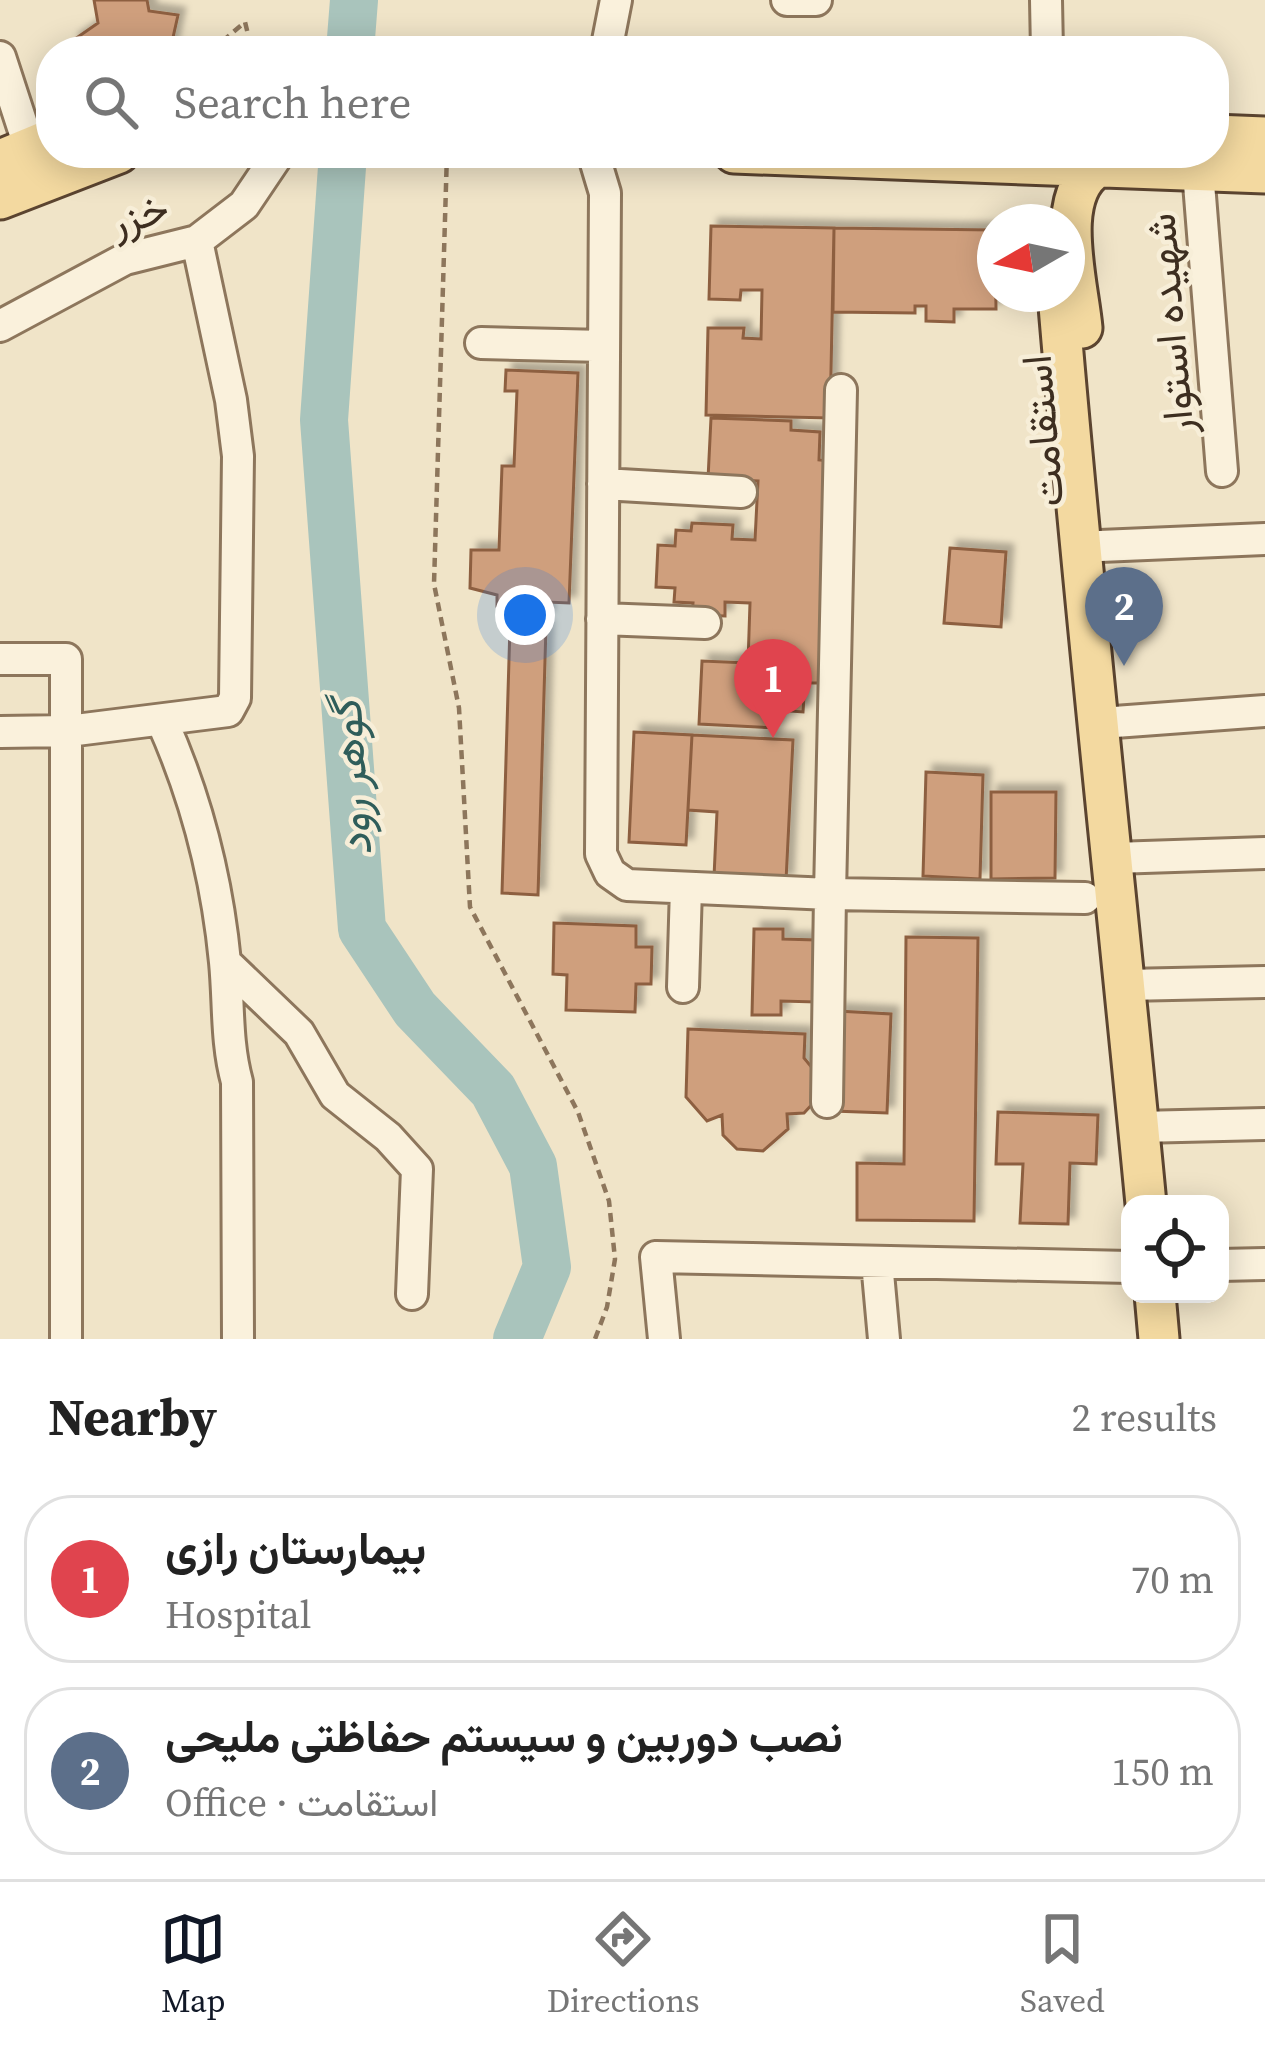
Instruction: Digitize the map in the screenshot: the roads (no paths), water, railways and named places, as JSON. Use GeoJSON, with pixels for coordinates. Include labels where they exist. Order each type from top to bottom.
{"type":"FeatureCollection","features":[{"type":"Feature","properties":{"kind":"main road"},"geometry":{"type":"LineString","coordinates":[[1229,147],[1265,137]]}},
{"type":"Feature","properties":{"kind":"main road"},"geometry":{"type":"LineString","coordinates":[[1229,161],[1265,173]]}},
{"type":"Feature","properties":{"kind":"main road"},"geometry":{"type":"LineString","coordinates":[[0,199],[80,168]]}},
{"type":"Feature","properties":{"kind":"main road"},"geometry":{"type":"LineString","coordinates":[[1048,168],[1051,204]]}},
{"type":"Feature","properties":{"kind":"main road","name":"استقامت"},"geometry":{"type":"LineString","coordinates":[[1096,168],[1082,176],[1072,200],[1108,641],[1100,710]]}},
{"type":"Feature","properties":{"kind":"main road","name":"استقامت"},"geometry":{"type":"LineString","coordinates":[[1059,312],[1087,643],[1100,710],[1145,1195]]}},
{"type":"Feature","properties":{"kind":"main road"},"geometry":{"type":"LineString","coordinates":[[1156,1303],[1159,1339]]}},
{"type":"Feature","properties":{"kind":"street"},"geometry":{"type":"LineString","coordinates":[[609,36],[616,0]]}},
{"type":"Feature","properties":{"kind":"street"},"geometry":{"type":"LineString","coordinates":[[787,0],[816,0]]}},
{"type":"Feature","properties":{"kind":"street"},"geometry":{"type":"LineString","coordinates":[[1046,0],[1047,36]]}},
{"type":"Feature","properties":{"kind":"street"},"geometry":{"type":"LineString","coordinates":[[0,57],[27,148]]}},
{"type":"Feature","properties":{"kind":"street","name":"خزر"},"geometry":{"type":"LineString","coordinates":[[0,326],[124,259],[197,241],[244,205],[268,168]]}},
{"type":"Feature","properties":{"kind":"street"},"geometry":{"type":"LineString","coordinates":[[598,168],[605,193],[601,854],[610,873],[627,885],[1085,898]]}},
{"type":"Feature","properties":{"kind":"street","name":"شهیده استوار"},"geometry":{"type":"LineString","coordinates":[[1207,168],[1222,471]]}},
{"type":"Feature","properties":{"kind":"street"},"geometry":{"type":"LineString","coordinates":[[0,732],[68,731],[162,721],[227,711],[236,698],[238,456],[231,400],[197,241]]}},
{"type":"Feature","properties":{"kind":"street"},"geometry":{"type":"LineString","coordinates":[[481,343],[604,346]]}},
{"type":"Feature","properties":{"kind":"street"},"geometry":{"type":"LineString","coordinates":[[827,1102],[841,390]]}},
{"type":"Feature","properties":{"kind":"street"},"geometry":{"type":"LineString","coordinates":[[603,484],[741,492]]}},
{"type":"Feature","properties":{"kind":"street"},"geometry":{"type":"LineString","coordinates":[[1100,546],[1265,538]]}},
{"type":"Feature","properties":{"kind":"street"},"geometry":{"type":"LineString","coordinates":[[602,619],[705,622]]}},
{"type":"Feature","properties":{"kind":"street"},"geometry":{"type":"LineString","coordinates":[[0,659],[66,659],[66,1339]]}},
{"type":"Feature","properties":{"kind":"street"},"geometry":{"type":"LineString","coordinates":[[1100,710],[1265,711]]}},
{"type":"Feature","properties":{"kind":"street"},"geometry":{"type":"LineString","coordinates":[[162,721],[188,778],[202,831],[225,962],[229,1051],[237,1082],[238,1339]]}},
{"type":"Feature","properties":{"kind":"street"},"geometry":{"type":"LineString","coordinates":[[1114,858],[1265,853]]}},
{"type":"Feature","properties":{"kind":"street"},"geometry":{"type":"LineString","coordinates":[[682,987],[686,888]]}},
{"type":"Feature","properties":{"kind":"street"},"geometry":{"type":"LineString","coordinates":[[225,962],[298,1033],[334,1096],[388,1137],[416,1169],[412,1294]]}},
{"type":"Feature","properties":{"kind":"street"},"geometry":{"type":"LineString","coordinates":[[1126,985],[1265,982]]}},
{"type":"Feature","properties":{"kind":"street"},"geometry":{"type":"LineString","coordinates":[[1139,1127],[1265,1124]]}},
{"type":"Feature","properties":{"kind":"street"},"geometry":{"type":"LineString","coordinates":[[664,1339],[656,1257],[1121,1267]]}},
{"type":"Feature","properties":{"kind":"street"},"geometry":{"type":"LineString","coordinates":[[877,1262],[884,1339]]}},
{"type":"Feature","properties":{"kind":"street"},"geometry":{"type":"LineString","coordinates":[[1229,1265],[1265,1264]]}},
{"type":"Feature","properties":{"kind":"waterway","name":"گوهر رود"},"geometry":{"type":"LineString","coordinates":[[351,36],[354,0]]}},
{"type":"Feature","properties":{"kind":"waterway","name":"گوهر رود"},"geometry":{"type":"LineString","coordinates":[[342,168],[324,420],[362,929],[415,1009],[493,1090],[533,1166],[547,1267],[517,1339]]}},
{"type":"Feature","properties":{"kind":"place","name":"نصب دوربین و سیستم حفاظتی ملیحی"},"geometry":{"type":"Point","coordinates":[1124,666]}},
{"type":"Feature","properties":{"kind":"place","name":"بیمارستان رازی"},"geometry":{"type":"Point","coordinates":[773,738]}}]}
